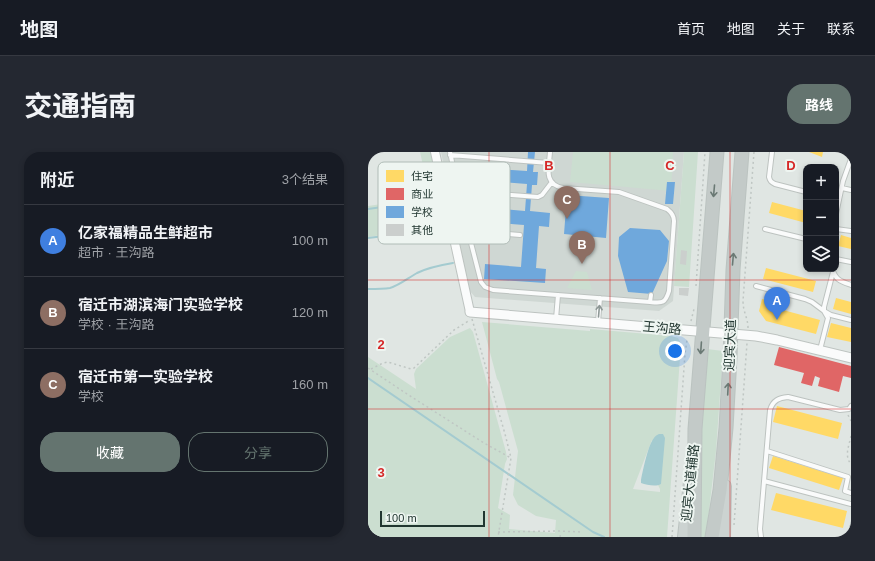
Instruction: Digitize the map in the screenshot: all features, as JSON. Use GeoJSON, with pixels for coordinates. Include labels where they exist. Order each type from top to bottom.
{"type":"FeatureCollection","features":[{"type":"Feature","properties":{"kind":"highway","name":"迎宾大道"},"geometry":{"type":"LineString","coordinates":[[694,537],[695,429],[717,152]]}},
{"type":"Feature","properties":{"kind":"highway","name":"迎宾大道"},"geometry":{"type":"LineString","coordinates":[[712,537],[720,490],[726,428],[733,270],[742,152]]}},
{"type":"Feature","properties":{"kind":"main road"},"geometry":{"type":"LineString","coordinates":[[724,537],[726,428]]}},
{"type":"Feature","properties":{"kind":"main road","name":"迎宾大道辅路"},"geometry":{"type":"LineString","coordinates":[[684,537],[695,429]]}},
{"type":"Feature","properties":{"kind":"street"},"geometry":{"type":"LineString","coordinates":[[435,152],[437,162]]}},
{"type":"Feature","properties":{"kind":"street"},"geometry":{"type":"LineString","coordinates":[[455,244],[471,316]]}},
{"type":"Feature","properties":{"kind":"street","name":"王沟路"},"geometry":{"type":"LineString","coordinates":[[471,316],[556,319],[747,335],[765,337],[851,358]]}},
{"type":"Feature","properties":{"kind":"lane"},"geometry":{"type":"LineString","coordinates":[[471,244],[481,282],[485,287],[493,290],[660,303],[667,299],[669,292],[674,221],[671,212],[667,209],[619,192],[558,187],[552,182],[548,175],[550,152]]}},
{"type":"Feature","properties":{"kind":"lane"},"geometry":{"type":"LineString","coordinates":[[772,152],[769,177],[772,183],[803,191]]}},
{"type":"Feature","properties":{"kind":"lane"},"geometry":{"type":"LineString","coordinates":[[450,153],[549,162]]}},
{"type":"Feature","properties":{"kind":"lane"},"geometry":{"type":"LineString","coordinates":[[839,195],[851,159]]}},
{"type":"Feature","properties":{"kind":"lane"},"geometry":{"type":"LineString","coordinates":[[510,195],[542,196],[552,182]]}},
{"type":"Feature","properties":{"kind":"lane"},"geometry":{"type":"LineString","coordinates":[[842,188],[851,190]]}},
{"type":"Feature","properties":{"kind":"lane"},"geometry":{"type":"LineString","coordinates":[[765,229],[803,238]]}},
{"type":"Feature","properties":{"kind":"lane"},"geometry":{"type":"LineString","coordinates":[[839,229],[851,231]]}},
{"type":"Feature","properties":{"kind":"lane"},"geometry":{"type":"LineString","coordinates":[[510,234],[520,235]]}},
{"type":"Feature","properties":{"kind":"lane"},"geometry":{"type":"LineString","coordinates":[[839,260],[851,262]]}},
{"type":"Feature","properties":{"kind":"lane"},"geometry":{"type":"LineString","coordinates":[[820,350],[828,318],[824,311],[824,307],[832,272]]}},
{"type":"Feature","properties":{"kind":"lane"},"geometry":{"type":"LineString","coordinates":[[833,272],[835,277],[842,282],[851,285]]}},
{"type":"Feature","properties":{"kind":"lane"},"geometry":{"type":"LineString","coordinates":[[756,286],[805,299],[816,304],[831,315],[851,320]]}},
{"type":"Feature","properties":{"kind":"lane"},"geometry":{"type":"LineString","coordinates":[[556,319],[558,295]]}},
{"type":"Feature","properties":{"kind":"lane"},"geometry":{"type":"LineString","coordinates":[[650,302],[651,295]]}},
{"type":"Feature","properties":{"kind":"lane"},"geometry":{"type":"LineString","coordinates":[[598,323],[600,298]]}},
{"type":"Feature","properties":{"kind":"lane"},"geometry":{"type":"LineString","coordinates":[[761,537],[760,529],[771,405],[777,399],[788,398],[840,410],[849,409],[851,406]]}},
{"type":"Feature","properties":{"kind":"lane"},"geometry":{"type":"LineString","coordinates":[[767,451],[848,477],[844,491],[851,493]]}},
{"type":"Feature","properties":{"kind":"lane"},"geometry":{"type":"LineString","coordinates":[[764,482],[851,504]]}},
{"type":"Feature","properties":{"kind":"path"},"geometry":{"type":"LineString","coordinates":[[695,292],[705,152]]}},
{"type":"Feature","properties":{"kind":"path"},"geometry":{"type":"LineString","coordinates":[[734,529],[748,322],[743,309],[743,301],[754,152]]}},
{"type":"Feature","properties":{"kind":"path"},"geometry":{"type":"LineString","coordinates":[[691,321],[694,308]]}},
{"type":"Feature","properties":{"kind":"path"},"geometry":{"type":"LineString","coordinates":[[369,369],[388,362],[410,369],[414,368],[471,316],[511,458],[498,537]]}},
{"type":"Feature","properties":{"kind":"path"},"geometry":{"type":"LineString","coordinates":[[672,537],[687,340]]}},
{"type":"Feature","properties":{"kind":"path"},"geometry":{"type":"LineString","coordinates":[[369,369],[484,443],[511,458]]}},
{"type":"Feature","properties":{"kind":"path"},"geometry":{"type":"LineString","coordinates":[[851,437],[846,455],[851,464]]}},
{"type":"Feature","properties":{"kind":"path"},"geometry":{"type":"LineString","coordinates":[[847,537],[851,522]]}},
{"type":"Feature","properties":{"kind":"path"},"geometry":{"type":"LineString","coordinates":[[498,532],[583,532]]}},
{"type":"Feature","properties":{"kind":"path"},"geometry":{"type":"LineString","coordinates":[[560,537],[561,532]]}},
{"type":"Feature","properties":{"kind":"shaded area"},"geometry":{"type":"Polygon","coordinates":[[[441,152],[684,152],[673,301],[659,311],[475,297],[469,290],[460,244],[510,244],[510,162],[443,162],[441,152]]]}},
{"type":"Feature","properties":{"kind":"green space"},"geometry":{"type":"Polygon","coordinates":[[[420,152],[432,152],[434,162],[422,162],[420,152]]]}},
{"type":"Feature","properties":{"kind":"green space"},"geometry":{"type":"Polygon","coordinates":[[[573,152],[673,152],[671,191],[570,182],[573,152]]]}},
{"type":"Feature","properties":{"kind":"green space"},"geometry":{"type":"Polygon","coordinates":[[[684,152],[698,152],[689,287],[674,286],[684,152]]]}},
{"type":"Feature","properties":{"kind":"green space"},"geometry":{"type":"Polygon","coordinates":[[[378,205],[378,236],[368,237],[368,206],[378,205]]]}},
{"type":"Feature","properties":{"kind":"green space"},"geometry":{"type":"Polygon","coordinates":[[[576,271],[587,272],[592,290],[567,288],[576,271]]]}},
{"type":"Feature","properties":{"kind":"green space"},"geometry":{"type":"Polygon","coordinates":[[[482,322],[590,331],[590,329],[671,336],[678,338],[681,344],[667,537],[368,537],[368,357],[416,389],[414,374],[416,369],[450,337],[470,328],[473,332],[506,452],[507,459],[498,508],[510,515],[509,529],[555,533],[556,520],[536,516],[518,505],[513,495],[518,451],[482,322]],[[652,440],[633,489],[660,492],[658,485],[661,484],[652,440]]]}},
{"type":"Feature","properties":{"kind":"green space"},"geometry":{"type":"Polygon","coordinates":[[[707,349],[723,351],[716,451],[706,537],[700,537],[701,443],[707,349]]]}},
{"type":"Feature","properties":{"kind":"water"},"geometry":{"type":"Polygon","coordinates":[[[659,434],[663,434],[665,438],[661,484],[654,486],[641,483],[641,480],[650,446],[655,437],[659,434]]]}},
{"type":"Feature","properties":{"kind":"building: 住宅"},"geometry":{"type":"Polygon","coordinates":[[[809,152],[823,152],[822,157],[809,152]]]}},
{"type":"Feature","properties":{"kind":"building: 住宅"},"geometry":{"type":"Polygon","coordinates":[[[772,202],[803,210],[803,222],[769,213],[772,202]]]}},
{"type":"Feature","properties":{"kind":"building: 住宅"},"geometry":{"type":"Polygon","coordinates":[[[841,235],[851,238],[851,249],[839,246],[841,235]]]}},
{"type":"Feature","properties":{"kind":"building: 住宅"},"geometry":{"type":"Polygon","coordinates":[[[766,268],[816,281],[813,292],[763,279],[766,268]]]}},
{"type":"Feature","properties":{"kind":"building: 住宅"},"geometry":{"type":"Polygon","coordinates":[[[836,298],[851,302],[851,314],[833,309],[836,298]]]}},
{"type":"Feature","properties":{"kind":"building: 住宅"},"geometry":{"type":"Polygon","coordinates":[[[762,299],[785,305],[783,310],[820,320],[816,334],[766,321],[759,311],[762,299]]]}},
{"type":"Feature","properties":{"kind":"building: 住宅"},"geometry":{"type":"Polygon","coordinates":[[[831,323],[851,328],[851,342],[827,337],[831,323]]]}},
{"type":"Feature","properties":{"kind":"building: 住宅"},"geometry":{"type":"Polygon","coordinates":[[[777,406],[842,423],[838,439],[773,422],[777,406]]]}},
{"type":"Feature","properties":{"kind":"building: 住宅"},"geometry":{"type":"Polygon","coordinates":[[[773,456],[843,478],[839,490],[769,468],[773,456]]]}},
{"type":"Feature","properties":{"kind":"building: 住宅"},"geometry":{"type":"Polygon","coordinates":[[[776,493],[847,511],[843,528],[771,510],[776,493]]]}},
{"type":"Feature","properties":{"kind":"building: 商业"},"geometry":{"type":"Polygon","coordinates":[[[779,347],[851,366],[851,378],[843,376],[839,392],[818,386],[820,378],[815,376],[812,386],[801,383],[804,373],[774,365],[779,347]]]}},
{"type":"Feature","properties":{"kind":"building: 学校"},"geometry":{"type":"Polygon","coordinates":[[[528,152],[535,152],[533,172],[538,172],[537,185],[532,185],[530,211],[550,213],[549,227],[539,226],[536,268],[546,269],[545,283],[484,279],[485,264],[521,267],[524,225],[510,224],[510,210],[525,211],[527,184],[510,183],[510,170],[527,171],[528,152]]]}},
{"type":"Feature","properties":{"kind":"building: 学校"},"geometry":{"type":"Polygon","coordinates":[[[667,182],[675,182],[673,204],[665,204],[667,182]]]}},
{"type":"Feature","properties":{"kind":"building: 学校"},"geometry":{"type":"Polygon","coordinates":[[[567,195],[609,198],[606,238],[564,234],[567,195]]]}},
{"type":"Feature","properties":{"kind":"building: 学校"},"geometry":{"type":"Polygon","coordinates":[[[630,228],[660,230],[669,241],[667,261],[652,294],[628,292],[618,256],[619,237],[630,228]]]}},
{"type":"Feature","properties":{"kind":"building: 其他"},"geometry":{"type":"Polygon","coordinates":[[[681,250],[687,251],[686,265],[680,264],[681,250]]]}},
{"type":"Feature","properties":{"kind":"building: 其他"},"geometry":{"type":"Polygon","coordinates":[[[679,288],[689,288],[688,296],[679,295],[679,288]]]}},
{"type":"Feature","properties":{"kind":"waterway"},"geometry":{"type":"LineString","coordinates":[[368,209],[378,208]]}},
{"type":"Feature","properties":{"kind":"waterway"},"geometry":{"type":"LineString","coordinates":[[368,238],[378,237]]}},
{"type":"Feature","properties":{"kind":"waterway"},"geometry":{"type":"LineString","coordinates":[[368,289],[390,288],[422,271],[435,266],[453,263]]}},
{"type":"Feature","properties":{"kind":"waterway"},"geometry":{"type":"LineString","coordinates":[[368,378],[593,532],[604,537]]}},
{"type":"Feature","properties":{"kind":"place","name":"宿迁市第一实验学校"},"geometry":{"type":"Point","coordinates":[567,219]}},
{"type":"Feature","properties":{"kind":"place","name":"宿迁市湖滨海门实验学校"},"geometry":{"type":"Point","coordinates":[582,264]}},
{"type":"Feature","properties":{"kind":"place","name":"亿家福精品生鲜超市"},"geometry":{"type":"Point","coordinates":[777,320]}}]}
